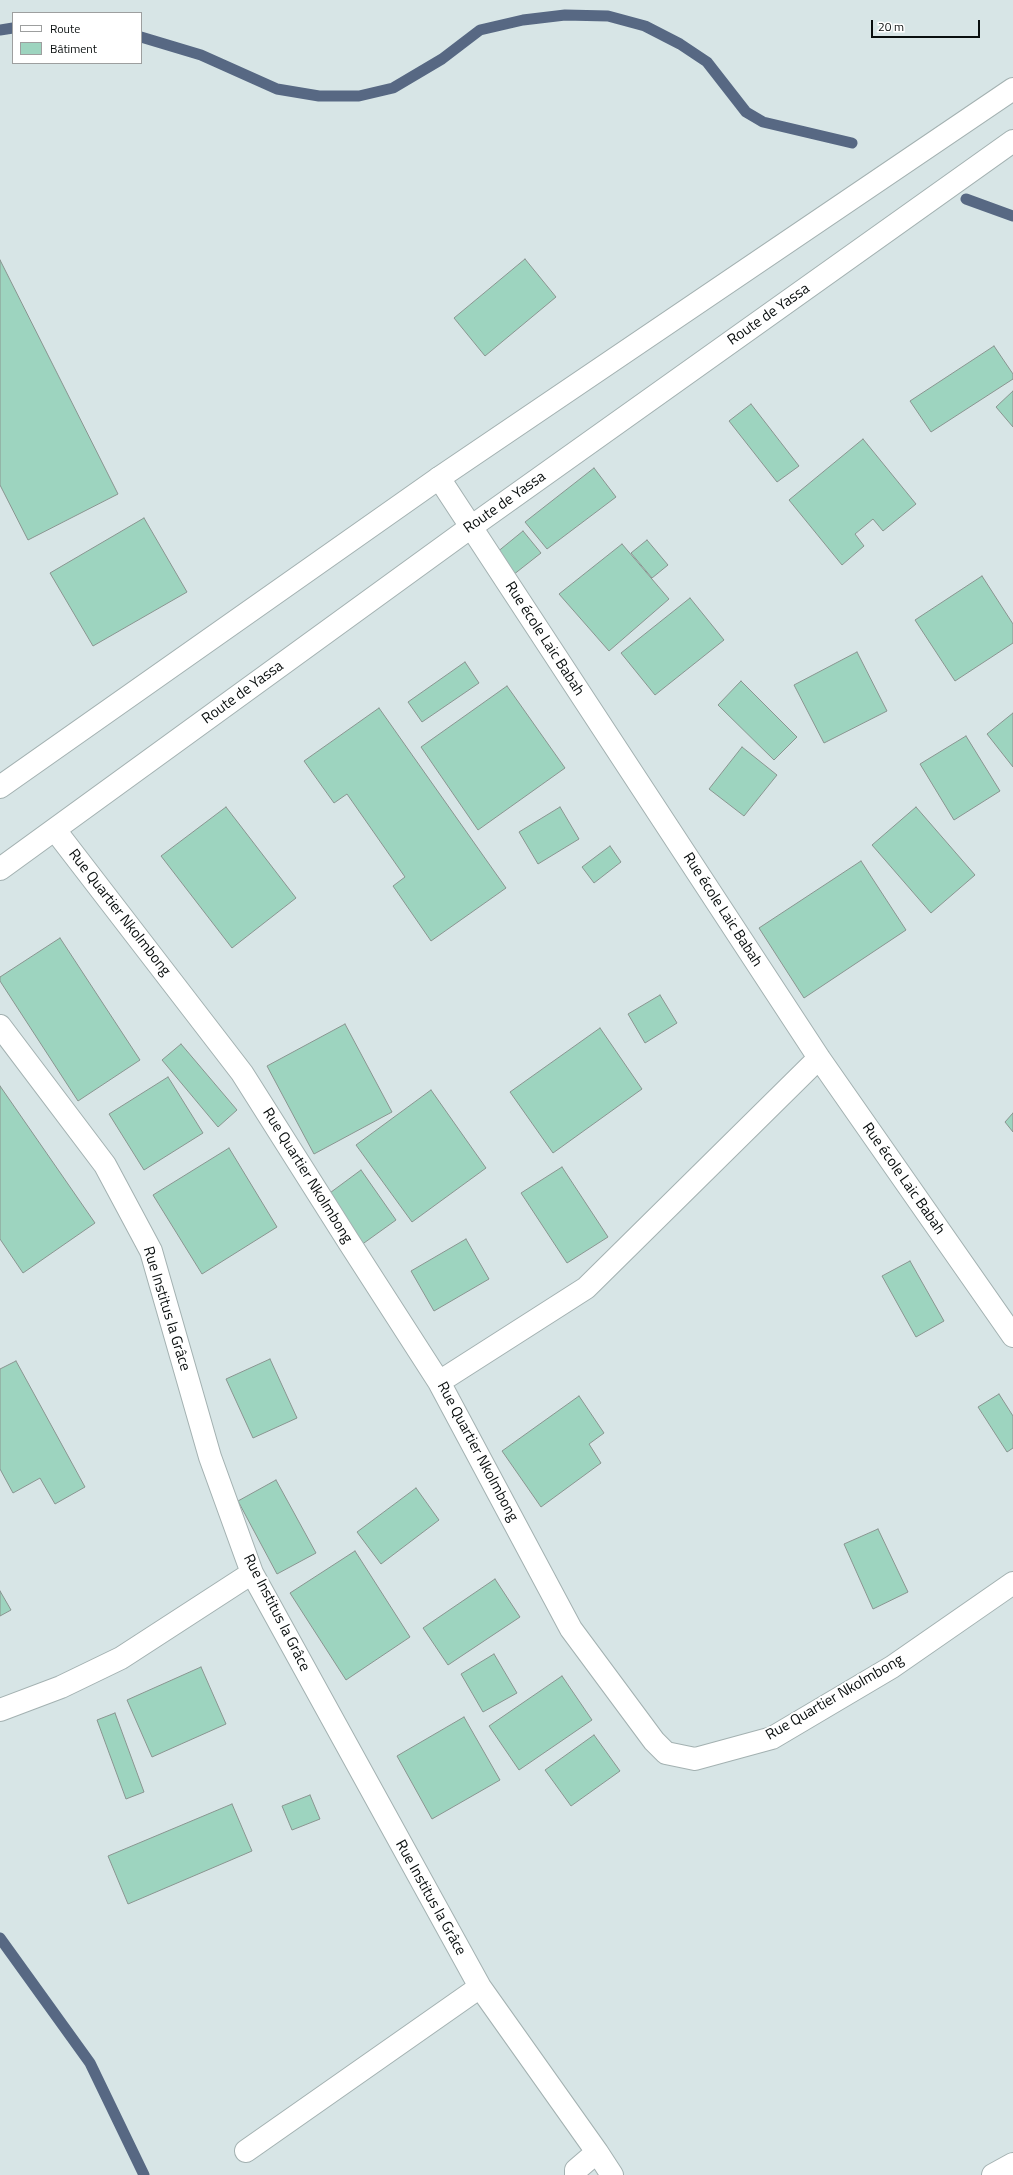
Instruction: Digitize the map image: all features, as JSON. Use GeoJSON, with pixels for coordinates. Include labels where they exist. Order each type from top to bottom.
{"type":"FeatureCollection","features":[{"type":"Feature","properties":{"kind":"street"},"geometry":{"type":"LineString","coordinates":[[0,788],[439,478],[1013,89]]}},
{"type":"Feature","properties":{"kind":"street","name":"Route de Yassa"},"geometry":{"type":"LineString","coordinates":[[0,869],[471,527],[1013,142]]}},
{"type":"Feature","properties":{"kind":"street","name":"Rue école Laic Babah"},"geometry":{"type":"LineString","coordinates":[[439,478],[818,1058],[1013,1336]]}},
{"type":"Feature","properties":{"kind":"street","name":"Rue Quartier Nkolmbong"},"geometry":{"type":"LineString","coordinates":[[55,830],[242,1073],[440,1382],[571,1629],[654,1741],[666,1753],[695,1759],[772,1738],[892,1667],[1013,1583]]}},
{"type":"Feature","properties":{"kind":"street","name":"Rue Institus la Grâce"},"geometry":{"type":"LineString","coordinates":[[0,1026],[105,1165],[151,1251],[210,1457],[252,1573],[480,1987],[598,2152],[612,2175]]}},
{"type":"Feature","properties":{"kind":"street"},"geometry":{"type":"LineString","coordinates":[[440,1382],[586,1288],[818,1058]]}},
{"type":"Feature","properties":{"kind":"street"},"geometry":{"type":"LineString","coordinates":[[0,1710],[61,1687],[121,1658],[252,1573]]}},
{"type":"Feature","properties":{"kind":"street"},"geometry":{"type":"LineString","coordinates":[[246,2151],[480,1987]]}},
{"type":"Feature","properties":{"kind":"street"},"geometry":{"type":"LineString","coordinates":[[576,2175],[576,2170],[598,2152]]}},
{"type":"Feature","properties":{"kind":"street"},"geometry":{"type":"LineString","coordinates":[[993,2175],[1013,2164]]}},
{"type":"Feature","properties":{"kind":"building"},"geometry":{"type":"Polygon","coordinates":[[[525,259],[556,297],[485,356],[454,318],[525,259]]]}},
{"type":"Feature","properties":{"kind":"building"},"geometry":{"type":"Polygon","coordinates":[[[0,260],[118,494],[28,540],[0,485],[0,260]]]}},
{"type":"Feature","properties":{"kind":"building"},"geometry":{"type":"Polygon","coordinates":[[[994,346],[1013,374],[1013,379],[931,432],[910,401],[994,346]]]}},
{"type":"Feature","properties":{"kind":"building"},"geometry":{"type":"Polygon","coordinates":[[[1013,391],[1013,427],[996,407],[1013,391]]]}},
{"type":"Feature","properties":{"kind":"building"},"geometry":{"type":"Polygon","coordinates":[[[751,404],[799,466],[777,482],[729,421],[751,404]]]}},
{"type":"Feature","properties":{"kind":"building"},"geometry":{"type":"Polygon","coordinates":[[[863,439],[916,504],[883,531],[873,519],[855,534],[864,546],[842,565],[789,500],[863,439]]]}},
{"type":"Feature","properties":{"kind":"building"},"geometry":{"type":"Polygon","coordinates":[[[594,468],[616,497],[547,549],[525,522],[594,468]]]}},
{"type":"Feature","properties":{"kind":"building"},"geometry":{"type":"Polygon","coordinates":[[[144,518],[187,592],[93,646],[50,573],[144,518]]]}},
{"type":"Feature","properties":{"kind":"building"},"geometry":{"type":"Polygon","coordinates":[[[523,531],[541,553],[513,575],[496,553],[523,531]]]}},
{"type":"Feature","properties":{"kind":"building"},"geometry":{"type":"Polygon","coordinates":[[[647,540],[668,565],[652,578],[631,553],[647,540]]]}},
{"type":"Feature","properties":{"kind":"building"},"geometry":{"type":"Polygon","coordinates":[[[622,544],[669,599],[609,651],[559,594],[622,544]]]}},
{"type":"Feature","properties":{"kind":"building"},"geometry":{"type":"Polygon","coordinates":[[[982,576],[1013,624],[1013,643],[955,681],[915,620],[982,576]]]}},
{"type":"Feature","properties":{"kind":"building"},"geometry":{"type":"Polygon","coordinates":[[[690,598],[724,640],[655,695],[621,653],[690,598]]]}},
{"type":"Feature","properties":{"kind":"building"},"geometry":{"type":"Polygon","coordinates":[[[857,652],[887,711],[824,743],[794,685],[857,652]]]}},
{"type":"Feature","properties":{"kind":"building"},"geometry":{"type":"Polygon","coordinates":[[[465,662],[479,683],[422,722],[408,702],[465,662]]]}},
{"type":"Feature","properties":{"kind":"building"},"geometry":{"type":"Polygon","coordinates":[[[741,681],[797,737],[774,760],[718,705],[741,681]]]}},
{"type":"Feature","properties":{"kind":"building"},"geometry":{"type":"Polygon","coordinates":[[[507,686],[565,768],[478,830],[421,747],[507,686]]]}},
{"type":"Feature","properties":{"kind":"building"},"geometry":{"type":"Polygon","coordinates":[[[379,708],[506,888],[431,941],[393,886],[405,877],[347,794],[334,803],[304,761],[379,708]]]}},
{"type":"Feature","properties":{"kind":"building"},"geometry":{"type":"Polygon","coordinates":[[[1013,713],[1013,767],[987,734],[1013,713]]]}},
{"type":"Feature","properties":{"kind":"building"},"geometry":{"type":"Polygon","coordinates":[[[966,736],[1000,791],[954,820],[920,764],[966,736]]]}},
{"type":"Feature","properties":{"kind":"building"},"geometry":{"type":"Polygon","coordinates":[[[742,747],[777,775],[744,816],[709,789],[742,747]]]}},
{"type":"Feature","properties":{"kind":"building"},"geometry":{"type":"Polygon","coordinates":[[[226,807],[296,898],[232,948],[161,856],[226,807]]]}},
{"type":"Feature","properties":{"kind":"building"},"geometry":{"type":"Polygon","coordinates":[[[560,807],[579,839],[538,864],[519,832],[560,807]]]}},
{"type":"Feature","properties":{"kind":"building"},"geometry":{"type":"Polygon","coordinates":[[[916,807],[975,875],[931,913],[872,845],[916,807]]]}},
{"type":"Feature","properties":{"kind":"building"},"geometry":{"type":"Polygon","coordinates":[[[610,846],[621,862],[594,883],[582,867],[610,846]]]}},
{"type":"Feature","properties":{"kind":"building"},"geometry":{"type":"Polygon","coordinates":[[[861,861],[906,930],[804,998],[759,928],[861,861]]]}},
{"type":"Feature","properties":{"kind":"building"},"geometry":{"type":"Polygon","coordinates":[[[60,938],[140,1060],[78,1101],[0,981],[0,977],[60,938]]]}},
{"type":"Feature","properties":{"kind":"building"},"geometry":{"type":"Polygon","coordinates":[[[660,995],[677,1023],[645,1043],[628,1014],[660,995]]]}},
{"type":"Feature","properties":{"kind":"building"},"geometry":{"type":"Polygon","coordinates":[[[345,1024],[392,1112],[314,1154],[267,1066],[345,1024]]]}},
{"type":"Feature","properties":{"kind":"building"},"geometry":{"type":"Polygon","coordinates":[[[600,1028],[642,1089],[553,1153],[510,1092],[600,1028]]]}},
{"type":"Feature","properties":{"kind":"building"},"geometry":{"type":"Polygon","coordinates":[[[181,1044],[237,1110],[218,1127],[162,1060],[181,1044]]]}},
{"type":"Feature","properties":{"kind":"building"},"geometry":{"type":"Polygon","coordinates":[[[168,1077],[203,1133],[144,1170],[109,1114],[168,1077]]]}},
{"type":"Feature","properties":{"kind":"building"},"geometry":{"type":"Polygon","coordinates":[[[0,1086],[95,1223],[23,1273],[0,1239],[0,1086]]]}},
{"type":"Feature","properties":{"kind":"building"},"geometry":{"type":"Polygon","coordinates":[[[431,1090],[486,1168],[412,1222],[356,1145],[431,1090]]]}},
{"type":"Feature","properties":{"kind":"building"},"geometry":{"type":"Polygon","coordinates":[[[1013,1113],[1013,1132],[1005,1122],[1013,1113]]]}},
{"type":"Feature","properties":{"kind":"building"},"geometry":{"type":"Polygon","coordinates":[[[229,1148],[277,1227],[202,1274],[153,1195],[229,1148]]]}},
{"type":"Feature","properties":{"kind":"building"},"geometry":{"type":"Polygon","coordinates":[[[562,1167],[608,1237],[567,1263],[521,1193],[562,1167]]]}},
{"type":"Feature","properties":{"kind":"building"},"geometry":{"type":"Polygon","coordinates":[[[361,1170],[396,1220],[357,1248],[323,1198],[361,1170]]]}},
{"type":"Feature","properties":{"kind":"building"},"geometry":{"type":"Polygon","coordinates":[[[466,1239],[489,1279],[434,1311],[411,1271],[466,1239]]]}},
{"type":"Feature","properties":{"kind":"building"},"geometry":{"type":"Polygon","coordinates":[[[910,1261],[944,1321],[916,1337],[882,1276],[910,1261]]]}},
{"type":"Feature","properties":{"kind":"building"},"geometry":{"type":"Polygon","coordinates":[[[270,1359],[297,1418],[253,1438],[226,1379],[270,1359]]]}},
{"type":"Feature","properties":{"kind":"building"},"geometry":{"type":"Polygon","coordinates":[[[16,1361],[85,1487],[55,1504],[40,1478],[13,1493],[0,1469],[0,1369],[16,1361]]]}},
{"type":"Feature","properties":{"kind":"building"},"geometry":{"type":"Polygon","coordinates":[[[999,1394],[1013,1416],[1013,1448],[1007,1452],[978,1407],[999,1394]]]}},
{"type":"Feature","properties":{"kind":"building"},"geometry":{"type":"Polygon","coordinates":[[[579,1396],[604,1433],[589,1444],[601,1463],[541,1507],[502,1451],[579,1396]]]}},
{"type":"Feature","properties":{"kind":"building"},"geometry":{"type":"Polygon","coordinates":[[[276,1480],[316,1553],[277,1574],[238,1501],[276,1480]]]}},
{"type":"Feature","properties":{"kind":"building"},"geometry":{"type":"Polygon","coordinates":[[[416,1488],[439,1520],[381,1564],[357,1532],[416,1488]]]}},
{"type":"Feature","properties":{"kind":"building"},"geometry":{"type":"Polygon","coordinates":[[[878,1529],[908,1592],[873,1609],[844,1544],[878,1529]]]}},
{"type":"Feature","properties":{"kind":"building"},"geometry":{"type":"Polygon","coordinates":[[[355,1551],[410,1637],[346,1680],[290,1593],[355,1551]]]}},
{"type":"Feature","properties":{"kind":"building"},"geometry":{"type":"Polygon","coordinates":[[[495,1579],[520,1617],[448,1665],[423,1628],[495,1579]]]}},
{"type":"Feature","properties":{"kind":"building"},"geometry":{"type":"Polygon","coordinates":[[[0,1591],[11,1610],[0,1616],[0,1591]]]}},
{"type":"Feature","properties":{"kind":"building"},"geometry":{"type":"Polygon","coordinates":[[[494,1654],[517,1693],[483,1712],[461,1674],[494,1654]]]}},
{"type":"Feature","properties":{"kind":"building"},"geometry":{"type":"Polygon","coordinates":[[[201,1667],[226,1724],[152,1757],[127,1700],[201,1667]]]}},
{"type":"Feature","properties":{"kind":"building"},"geometry":{"type":"Polygon","coordinates":[[[562,1676],[592,1720],[519,1770],[489,1726],[562,1676]]]}},
{"type":"Feature","properties":{"kind":"building"},"geometry":{"type":"Polygon","coordinates":[[[115,1713],[144,1792],[126,1799],[97,1720],[115,1713]]]}},
{"type":"Feature","properties":{"kind":"building"},"geometry":{"type":"Polygon","coordinates":[[[464,1717],[500,1780],[432,1819],[397,1756],[464,1717]]]}},
{"type":"Feature","properties":{"kind":"building"},"geometry":{"type":"Polygon","coordinates":[[[594,1735],[620,1771],[571,1806],[545,1770],[594,1735]]]}},
{"type":"Feature","properties":{"kind":"building"},"geometry":{"type":"Polygon","coordinates":[[[310,1795],[320,1819],[292,1830],[282,1806],[310,1795]]]}},
{"type":"Feature","properties":{"kind":"building"},"geometry":{"type":"Polygon","coordinates":[[[232,1804],[252,1851],[128,1904],[108,1856],[232,1804]]]}},
{"type":"Feature","properties":{"kind":"waterway"},"geometry":{"type":"LineString","coordinates":[[142,37],[201,55],[277,89],[319,96],[359,96],[393,88],[442,59],[480,30],[523,20],[565,15],[608,16],[645,26],[680,44],[707,62],[746,112],[763,122],[852,143]]}},
{"type":"Feature","properties":{"kind":"waterway"},"geometry":{"type":"LineString","coordinates":[[0,30],[12,28]]}},
{"type":"Feature","properties":{"kind":"waterway"},"geometry":{"type":"LineString","coordinates":[[966,199],[1013,216]]}},
{"type":"Feature","properties":{"kind":"waterway"},"geometry":{"type":"LineString","coordinates":[[0,1938],[90,2063],[144,2175]]}}]}
